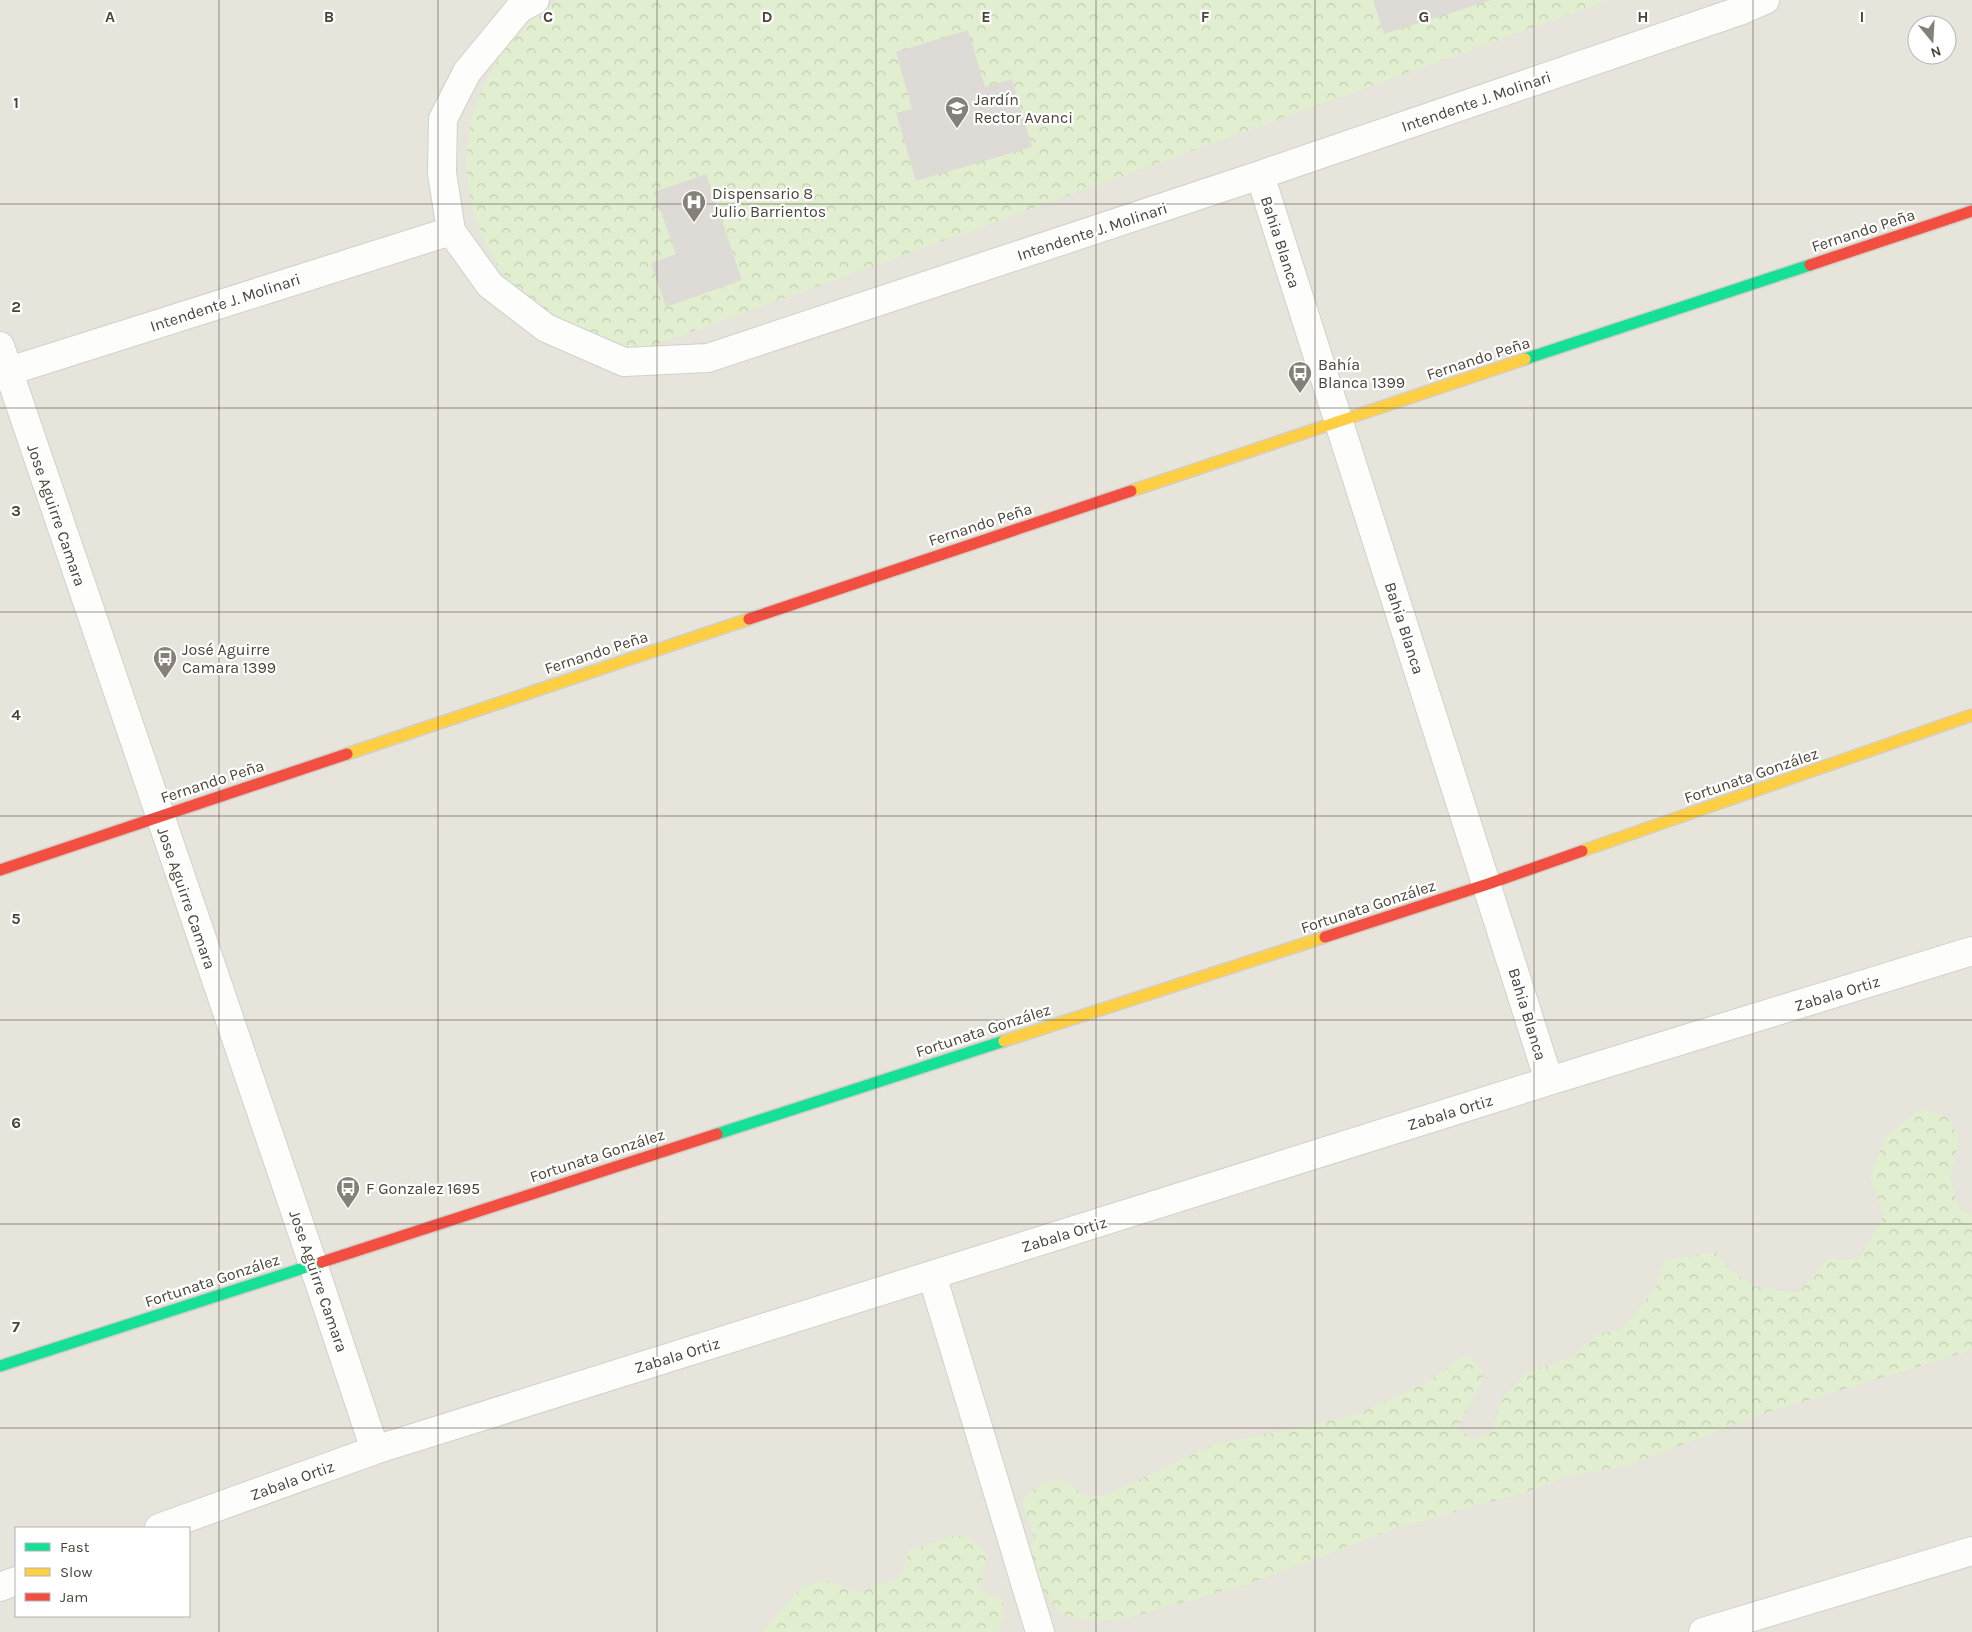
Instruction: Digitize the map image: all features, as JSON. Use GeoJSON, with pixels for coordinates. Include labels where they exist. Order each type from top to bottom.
{"type":"FeatureCollection","features":[{"type":"Feature","properties":{"kind":"street","name":"Intendente J. Molinari"},"geometry":{"type":"LineString","coordinates":[[535,0],[519,9],[467,72],[444,119],[442,173],[451,231],[490,285],[546,328],[624,362],[708,358],[1260,175],[1733,13],[1764,0]]}},
{"type":"Feature","properties":{"kind":"street","name":"Bahia Blanca"},"geometry":{"type":"LineString","coordinates":[[1260,175],[1488,884],[1549,1081]]}},
{"type":"Feature","properties":{"kind":"street","name":"Fernando Peña"},"geometry":{"type":"LineString","coordinates":[[0,870],[1338,421],[1972,211]]}},
{"type":"Feature","properties":{"kind":"street","name":"Intendente J. Molinari"},"geometry":{"type":"LineString","coordinates":[[3,364],[451,231]]}},
{"type":"Feature","properties":{"kind":"street","name":"Jose Aguirre Camara"},"geometry":{"type":"LineString","coordinates":[[3,364],[313,1264],[375,1450]]}},
{"type":"Feature","properties":{"kind":"street","name":"Fortunata González"},"geometry":{"type":"LineString","coordinates":[[0,1366],[1488,884],[1972,715]]}},
{"type":"Feature","properties":{"kind":"street","name":"Zabala Ortiz"},"geometry":{"type":"LineString","coordinates":[[162,1527],[375,1450],[1549,1081],[1972,952]]}},
{"type":"Feature","properties":{"kind":"street"},"geometry":{"type":"LineString","coordinates":[[932,1275],[1040,1632]]}},
{"type":"Feature","properties":{"kind":"street"},"geometry":{"type":"LineString","coordinates":[[1703,1632],[1972,1551]]}},
{"type":"Feature","properties":{"kind":"street"},"geometry":{"type":"LineString","coordinates":[[0,1586],[15,1581]]}},
{"type":"Feature","properties":{"kind":"shaded area"},"geometry":{"type":"Polygon","coordinates":[[[0,0],[1972,0],[1972,1632],[0,1632],[0,0]]]}},
{"type":"Feature","properties":{"kind":"green space"},"geometry":{"type":"Polygon","coordinates":[[[558,0],[1609,0],[641,350],[623,347],[576,333],[560,324],[517,290],[504,276],[492,256],[472,207],[467,179],[467,151],[471,124],[479,97],[491,72],[506,48],[529,21],[558,0]]]}},
{"type":"Feature","properties":{"kind":"green space"},"geometry":{"type":"Polygon","coordinates":[[[1921,1109],[1948,1117],[1959,1139],[1950,1178],[1959,1210],[1972,1213],[1972,1350],[1760,1415],[1623,1467],[1571,1475],[1523,1493],[1396,1528],[1248,1584],[1123,1619],[1087,1621],[1060,1614],[1028,1569],[1027,1555],[1035,1538],[1025,1511],[1023,1499],[1031,1491],[1047,1482],[1063,1480],[1082,1494],[1101,1497],[1212,1445],[1354,1416],[1429,1381],[1467,1354],[1482,1371],[1483,1380],[1457,1427],[1472,1440],[1491,1432],[1502,1398],[1527,1372],[1574,1357],[1597,1334],[1623,1328],[1656,1288],[1665,1260],[1716,1252],[1730,1270],[1753,1286],[1798,1293],[1828,1259],[1859,1260],[1884,1216],[1870,1177],[1886,1136],[1921,1109]]]}},
{"type":"Feature","properties":{"kind":"green space"},"geometry":{"type":"Polygon","coordinates":[[[951,1536],[968,1536],[988,1554],[979,1591],[1003,1600],[1003,1615],[998,1632],[762,1632],[802,1587],[825,1580],[859,1593],[878,1584],[900,1579],[909,1551],[951,1536]]]}},
{"type":"Feature","properties":{"kind":"building"},"geometry":{"type":"Polygon","coordinates":[[[1373,0],[1492,0],[1384,34],[1373,0]]]}},
{"type":"Feature","properties":{"kind":"building"},"geometry":{"type":"Polygon","coordinates":[[[968,30],[985,87],[1012,79],[1032,147],[916,181],[896,113],[912,109],[896,52],[968,30]]]}},
{"type":"Feature","properties":{"kind":"building","name":"Dispensario 8 Julio Barrientos"},"geometry":{"type":"Polygon","coordinates":[[[706,174],[742,280],[666,307],[651,263],[676,254],[654,192],[706,174]]]}},
{"type":"Feature","properties":{"kind":"traffic: fast"},"geometry":{"type":"LineString","coordinates":[[1525,359],[1810,265]]}},
{"type":"Feature","properties":{"kind":"traffic: fast"},"geometry":{"type":"LineString","coordinates":[[717,1134],[1004,1041]]}},
{"type":"Feature","properties":{"kind":"traffic: fast"},"geometry":{"type":"LineString","coordinates":[[0,1366],[322,1262]]}},
{"type":"Feature","properties":{"kind":"traffic: slow"},"geometry":{"type":"LineString","coordinates":[[1131,491],[1525,359]]}},
{"type":"Feature","properties":{"kind":"traffic: slow"},"geometry":{"type":"LineString","coordinates":[[347,754],[749,619]]}},
{"type":"Feature","properties":{"kind":"traffic: slow"},"geometry":{"type":"LineString","coordinates":[[1582,851],[1972,715]]}},
{"type":"Feature","properties":{"kind":"traffic: slow"},"geometry":{"type":"LineString","coordinates":[[1004,1041],[1325,937]]}},
{"type":"Feature","properties":{"kind":"traffic: jam"},"geometry":{"type":"LineString","coordinates":[[1810,265],[1972,211]]}},
{"type":"Feature","properties":{"kind":"traffic: jam"},"geometry":{"type":"LineString","coordinates":[[749,619],[1131,491]]}},
{"type":"Feature","properties":{"kind":"traffic: jam"},"geometry":{"type":"LineString","coordinates":[[0,870],[347,754]]}},
{"type":"Feature","properties":{"kind":"traffic: jam"},"geometry":{"type":"LineString","coordinates":[[1325,937],[1582,851]]}},
{"type":"Feature","properties":{"kind":"traffic: jam"},"geometry":{"type":"LineString","coordinates":[[322,1262],[717,1134]]}},
{"type":"Feature","properties":{"kind":"place","name":"Jardín Rector Avanci"},"geometry":{"type":"Point","coordinates":[957,129]}},
{"type":"Feature","properties":{"kind":"place","name":"Dispensario 8 Julio Barrientos"},"geometry":{"type":"Point","coordinates":[694,223]}},
{"type":"Feature","properties":{"kind":"place","name":"Bahía Blanca 1399"},"geometry":{"type":"Point","coordinates":[1300,394]}},
{"type":"Feature","properties":{"kind":"place","name":"José Aguirre Camara 1399"},"geometry":{"type":"Point","coordinates":[165,679]}},
{"type":"Feature","properties":{"kind":"place","name":"F Gonzalez 1695"},"geometry":{"type":"Point","coordinates":[348,1209]}}]}
